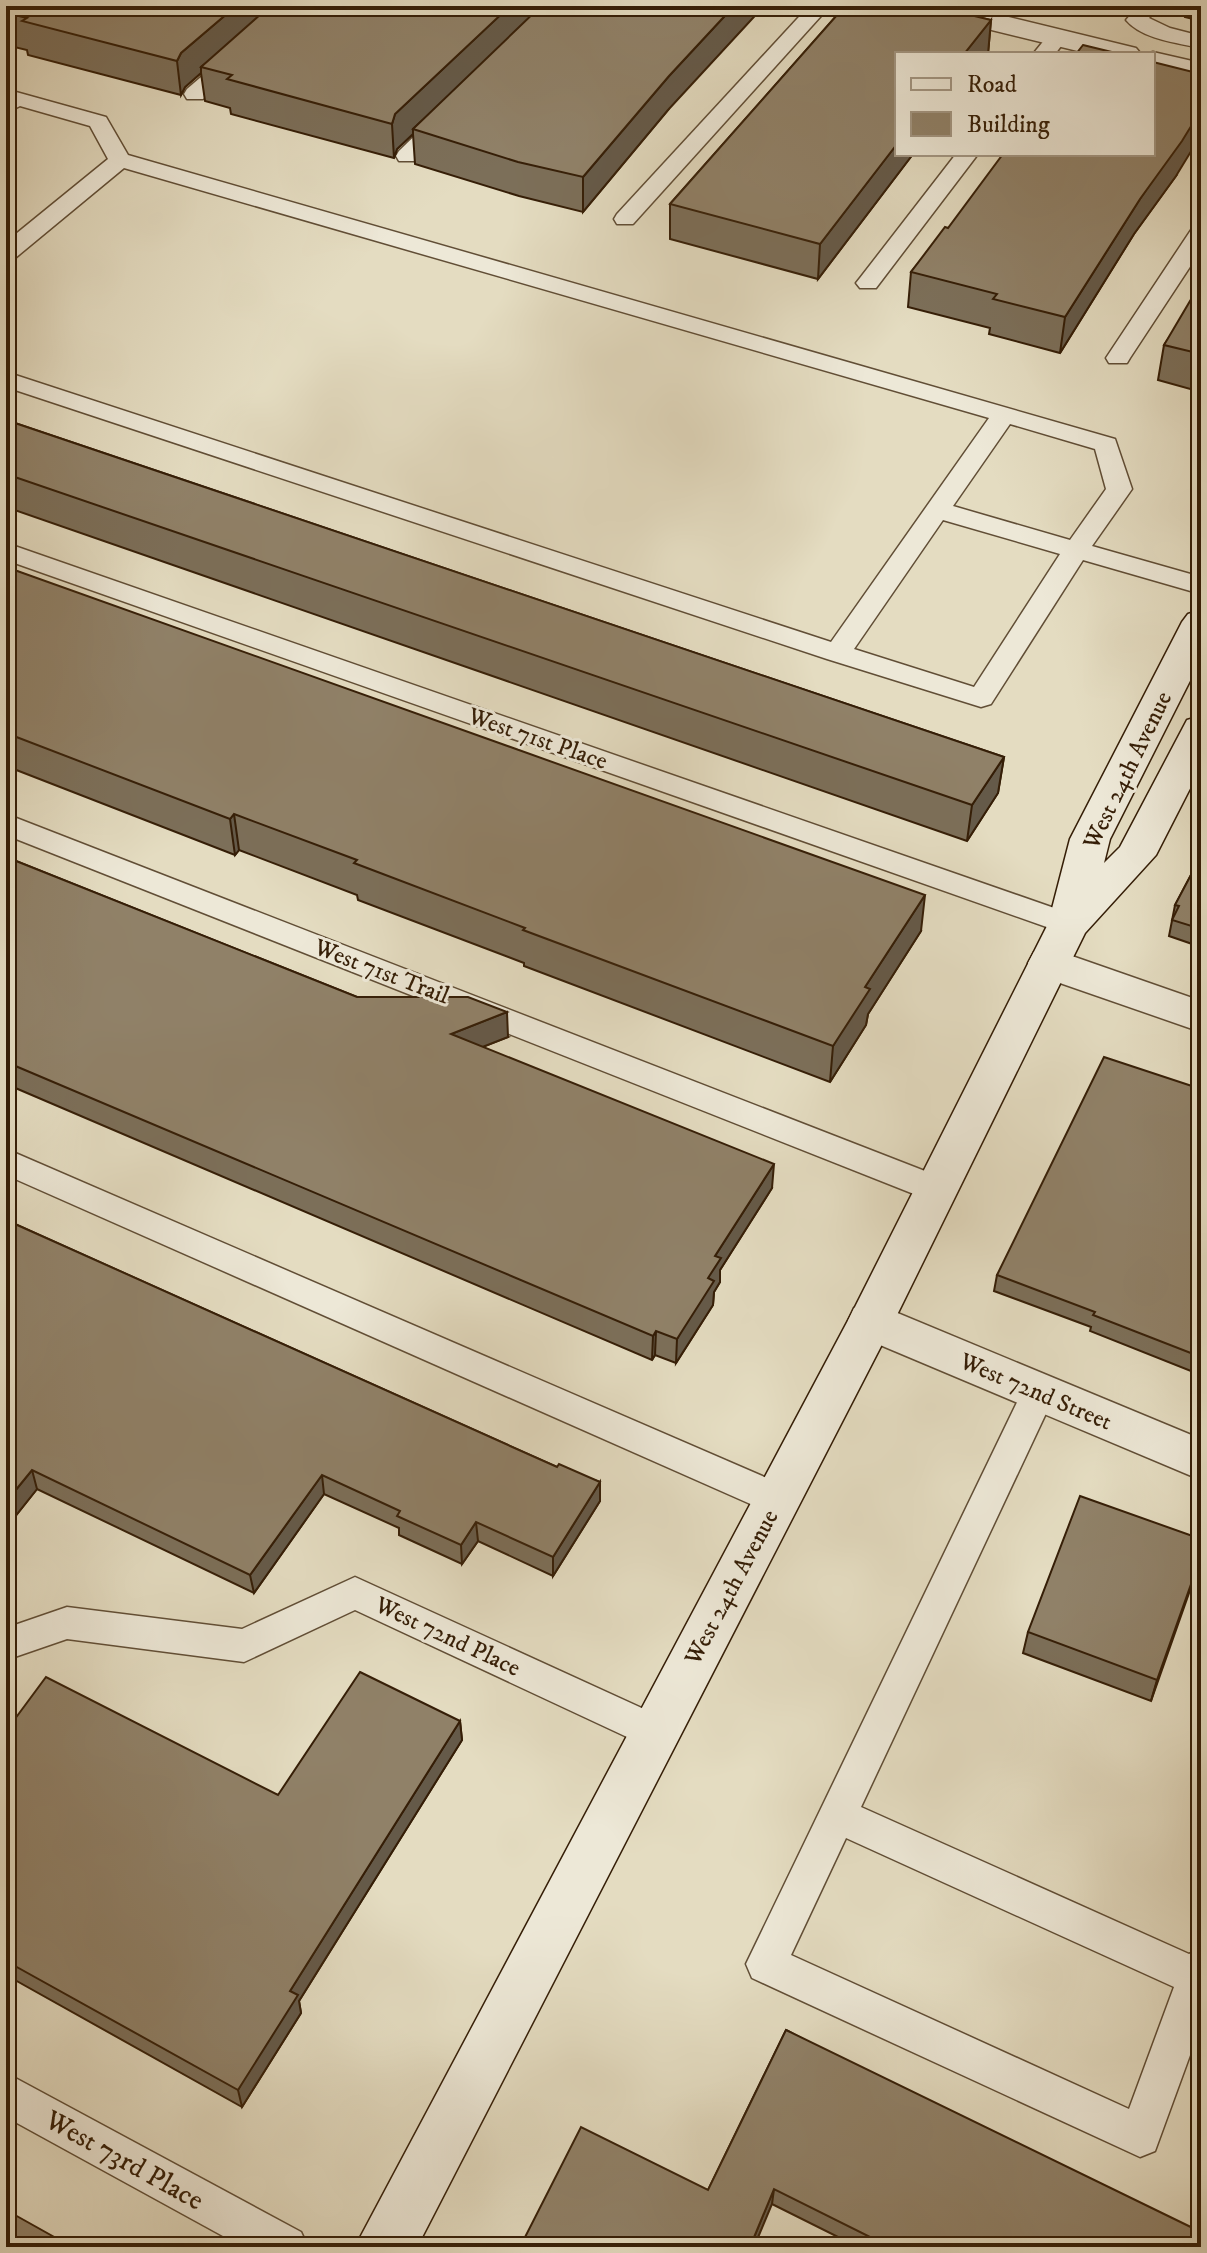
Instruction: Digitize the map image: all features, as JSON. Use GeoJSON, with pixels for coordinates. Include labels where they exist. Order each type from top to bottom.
{"type":"FeatureCollection","features":[{"type":"Feature","properties":{"kind":"street"},"geometry":{"type":"LineString","coordinates":[[928,6],[1051,46],[1107,52]]}},
{"type":"Feature","properties":{"kind":"street"},"geometry":{"type":"LineString","coordinates":[[1155,61],[1201,72]]}},
{"type":"Feature","properties":{"kind":"street","name":"West 24th Avenue"},"geometry":{"type":"LineString","coordinates":[[385,2247],[871,1321],[1059,944],[1090,839],[1189,672],[1201,622]]}},
{"type":"Feature","properties":{"kind":"street","name":"West 24th Avenue"},"geometry":{"type":"LineString","coordinates":[[1059,944],[1136,855],[1201,729]]}},
{"type":"Feature","properties":{"kind":"street","name":"West 71st Place"},"geometry":{"type":"LineString","coordinates":[[1059,944],[1201,1017]]}},
{"type":"Feature","properties":{"kind":"street","name":"West 72nd Street"},"geometry":{"type":"LineString","coordinates":[[871,1321],[1201,1460]]}},
{"type":"Feature","properties":{"kind":"lane"},"geometry":{"type":"LineString","coordinates":[[195,94],[296,6]]}},
{"type":"Feature","properties":{"kind":"lane"},"geometry":{"type":"LineString","coordinates":[[625,219],[820,6]]}},
{"type":"Feature","properties":{"kind":"lane"},"geometry":{"type":"LineString","coordinates":[[1149,6],[1136,20],[1163,33],[1201,42]]}},
{"type":"Feature","properties":{"kind":"lane"},"geometry":{"type":"LineString","coordinates":[[6,106],[16,98],[98,122],[120,160],[1106,444],[1119,489],[981,698],[6,379]]}},
{"type":"Feature","properties":{"kind":"lane"},"geometry":{"type":"LineString","coordinates":[[407,156],[462,102]]}},
{"type":"Feature","properties":{"kind":"lane"},"geometry":{"type":"LineString","coordinates":[[868,283],[965,156]]}},
{"type":"Feature","properties":{"kind":"lane"},"geometry":{"type":"LineString","coordinates":[[6,254],[120,160]]}},
{"type":"Feature","properties":{"kind":"lane"},"geometry":{"type":"LineString","coordinates":[[1118,358],[1201,232]]}},
{"type":"Feature","properties":{"kind":"lane"},"geometry":{"type":"LineString","coordinates":[[837,653],[1004,415]]}},
{"type":"Feature","properties":{"kind":"lane"},"geometry":{"type":"LineString","coordinates":[[937,510],[1201,586]]}},
{"type":"Feature","properties":{"kind":"lane","name":"West 71st Place"},"geometry":{"type":"LineString","coordinates":[[6,551],[1059,944]]}},
{"type":"Feature","properties":{"kind":"lane","name":"West 71st Trail"},"geometry":{"type":"LineString","coordinates":[[6,824],[936,1189]]}},
{"type":"Feature","properties":{"kind":"lane"},"geometry":{"type":"LineString","coordinates":[[6,1161],[777,1499]]}},
{"type":"Feature","properties":{"kind":"lane"},"geometry":{"type":"LineString","coordinates":[[837,1815],[1199,1973],[1140,2136],[766,1964],[837,1815],[1039,1392]]}},
{"type":"Feature","properties":{"kind":"lane","name":"West 72nd Place"},"geometry":{"type":"LineString","coordinates":[[6,1644],[67,1623],[244,1646],[355,1593],[655,1732]]}},
{"type":"Feature","properties":{"kind":"lane","name":"West 73rd Place"},"geometry":{"type":"LineString","coordinates":[[6,2094],[286,2247]]}},
{"type":"Feature","properties":{"kind":"building"},"geometry":{"type":"Polygon","coordinates":[[[6,6],[236,6],[181,53],[177,61],[22,21],[27,18],[6,13],[6,6]]]}},
{"type":"Feature","properties":{"kind":"building"},"geometry":{"type":"Polygon","coordinates":[[[270,6],[510,6],[395,114],[392,124],[227,79],[232,75],[201,67],[270,6]]]}},
{"type":"Feature","properties":{"kind":"building"},"geometry":{"type":"Polygon","coordinates":[[[541,6],[734,6],[583,177],[518,162],[413,129],[541,6]]]}},
{"type":"Feature","properties":{"kind":"building"},"geometry":{"type":"Polygon","coordinates":[[[845,6],[933,6],[991,20],[966,52],[895,52],[895,147],[820,244],[670,204],[845,6]]]}},
{"type":"Feature","properties":{"kind":"building"},"geometry":{"type":"Polygon","coordinates":[[[1083,45],[1112,52],[1078,52],[1083,45]]]}},
{"type":"Feature","properties":{"kind":"building"},"geometry":{"type":"Polygon","coordinates":[[[1155,62],[1201,74],[1201,110],[1065,317],[993,299],[997,294],[911,272],[945,227],[948,228],[1002,156],[1155,156],[1155,62]]]}},
{"type":"Feature","properties":{"kind":"building"},"geometry":{"type":"Polygon","coordinates":[[[1201,291],[1201,354],[1164,345],[1193,296],[1197,297],[1201,291]]]}},
{"type":"Feature","properties":{"kind":"building"},"geometry":{"type":"Polygon","coordinates":[[[6,420],[1004,757],[972,805],[6,474],[6,420]]]}},
{"type":"Feature","properties":{"kind":"building"},"geometry":{"type":"Polygon","coordinates":[[[6,567],[925,895],[865,987],[870,989],[833,1046],[523,930],[525,928],[354,863],[357,860],[234,814],[230,819],[6,733],[6,567]]]}},
{"type":"Feature","properties":{"kind":"building"},"geometry":{"type":"Polygon","coordinates":[[[1201,856],[1201,929],[1172,920],[1179,906],[1175,905],[1201,856]]]}},
{"type":"Feature","properties":{"kind":"building"},"geometry":{"type":"Polygon","coordinates":[[[6,857],[357,997],[468,997],[507,1012],[451,1034],[774,1164],[715,1256],[721,1258],[708,1278],[714,1281],[677,1339],[656,1331],[653,1336],[6,1062],[6,857]]]}},
{"type":"Feature","properties":{"kind":"building"},"geometry":{"type":"Polygon","coordinates":[[[1104,1057],[1201,1089],[1201,1357],[997,1275],[1104,1057]]]}},
{"type":"Feature","properties":{"kind":"building"},"geometry":{"type":"Polygon","coordinates":[[[6,1220],[557,1467],[559,1464],[600,1482],[553,1557],[476,1522],[461,1545],[397,1516],[400,1511],[322,1475],[250,1575],[32,1470],[6,1502],[6,1220]]]}},
{"type":"Feature","properties":{"kind":"building"},"geometry":{"type":"Polygon","coordinates":[[[1080,1496],[1201,1539],[1201,1556],[1157,1680],[1028,1632],[1080,1496]]]}},
{"type":"Feature","properties":{"kind":"building"},"geometry":{"type":"Polygon","coordinates":[[[360,1672],[460,1721],[290,1991],[298,1995],[238,2090],[6,1961],[6,1731],[46,1677],[278,1795],[360,1672]]]}},
{"type":"Feature","properties":{"kind":"building"},"geometry":{"type":"Polygon","coordinates":[[[786,2030],[1201,2232],[1201,2247],[890,2247],[774,2189],[750,2247],[520,2247],[581,2127],[708,2190],[786,2030]]]}},
{"type":"Feature","properties":{"kind":"building"},"geometry":{"type":"Polygon","coordinates":[[[6,2210],[72,2247],[6,2247],[6,2210]]]}}]}
